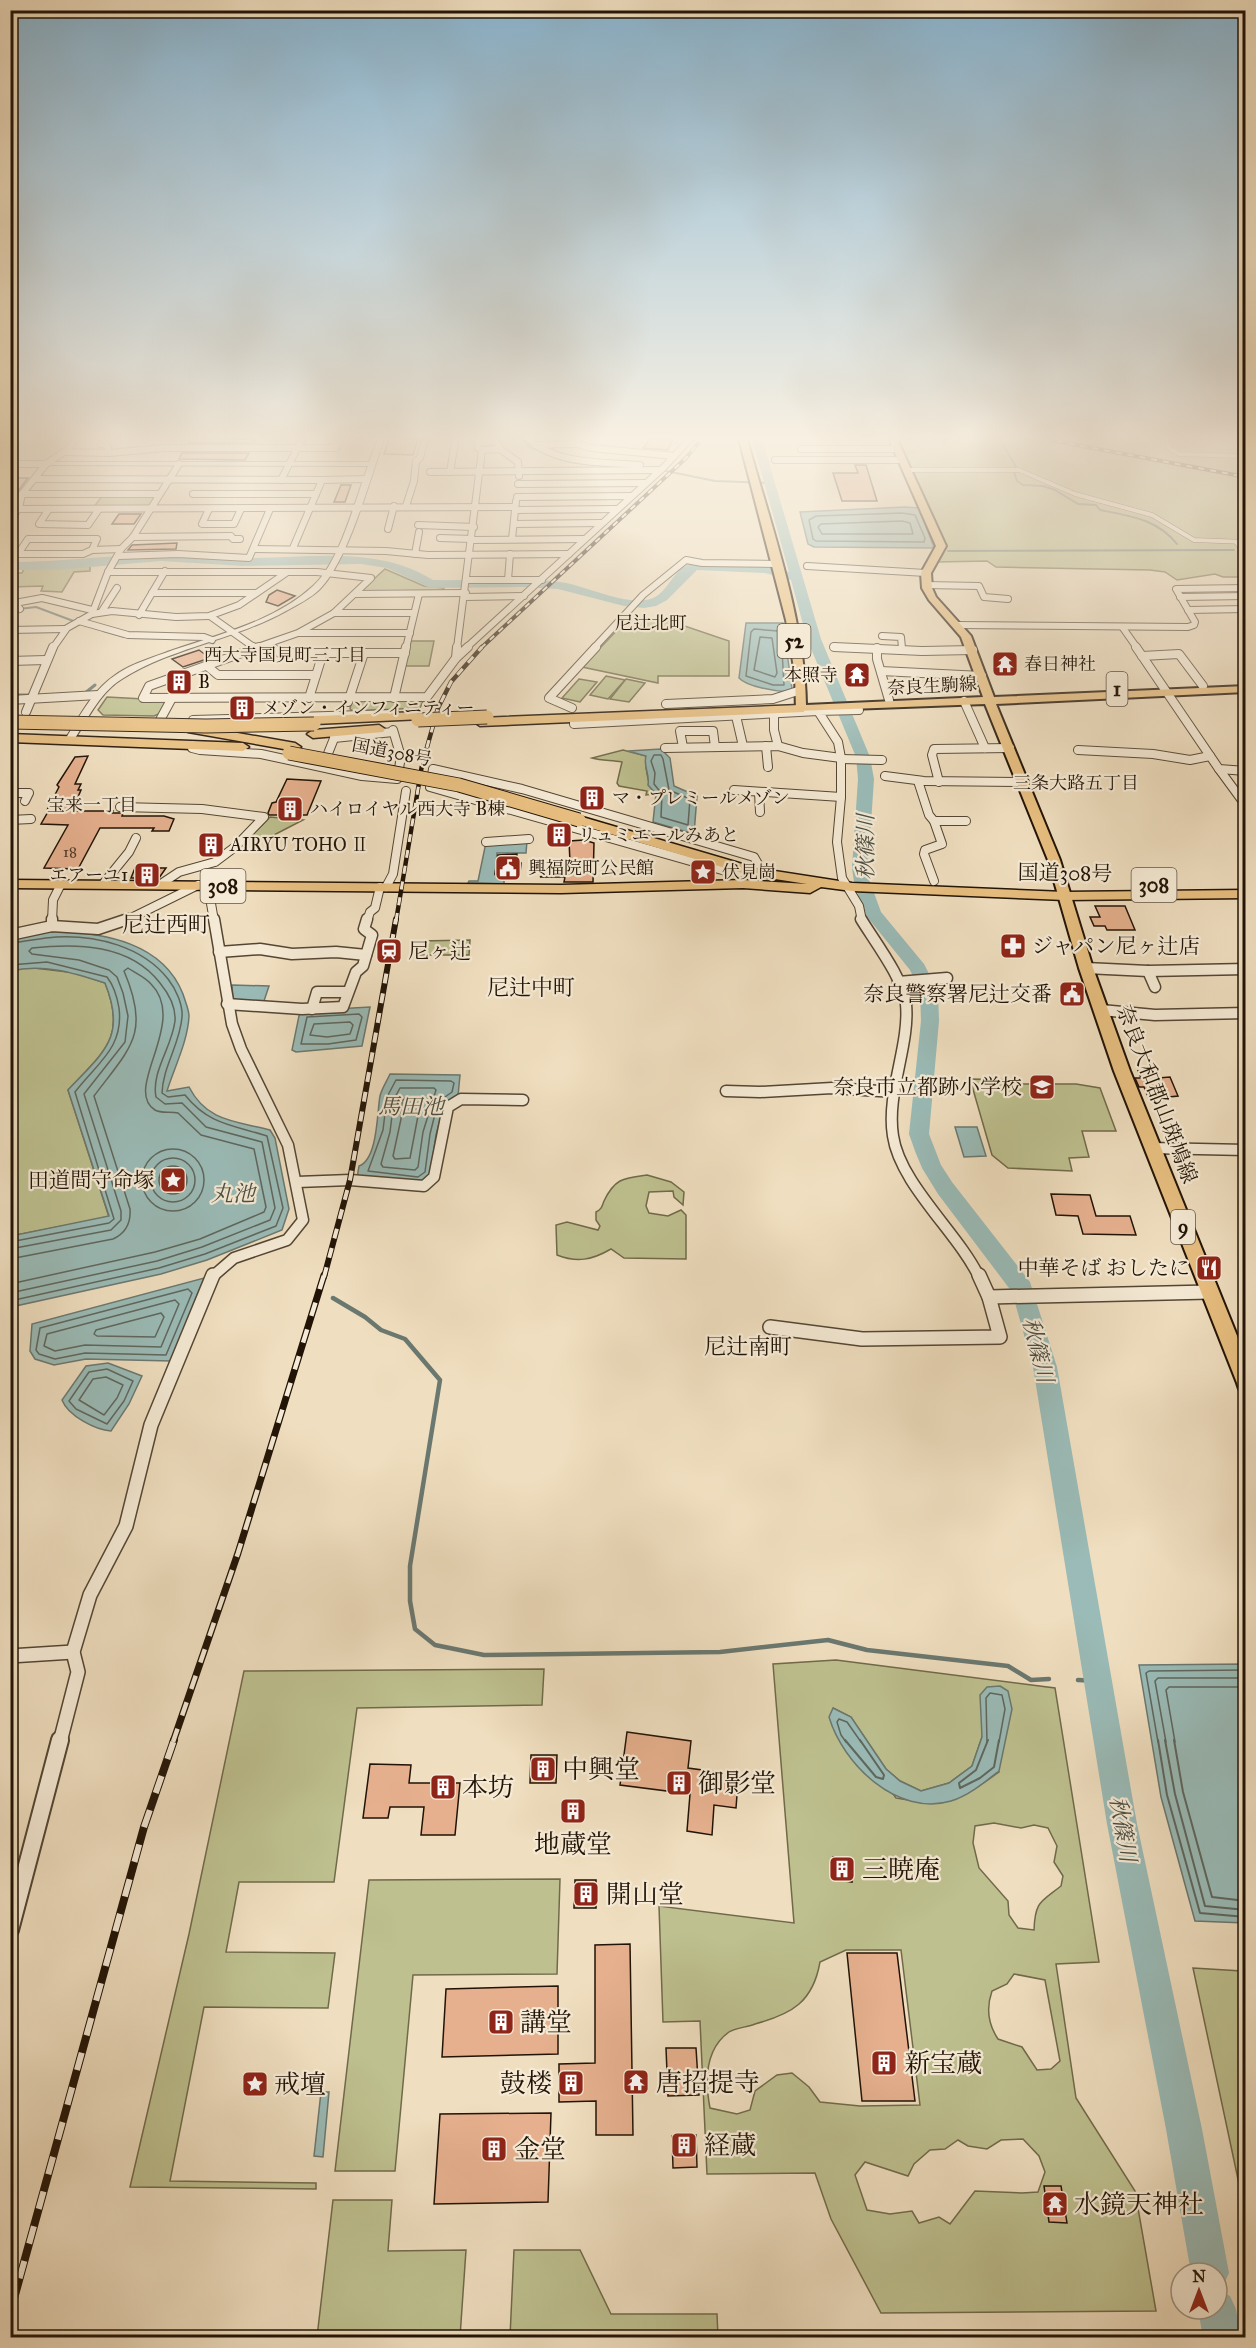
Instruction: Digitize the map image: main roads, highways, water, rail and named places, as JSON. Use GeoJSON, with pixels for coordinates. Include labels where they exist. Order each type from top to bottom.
{"type":"FeatureCollection","features":[{"type":"Feature","properties":{"kind":"highway","name":"国道308号"},"geometry":{"type":"LineString","coordinates":[[485,718],[800,706]]}},
{"type":"Feature","properties":{"kind":"highway","name":"国道308号"},"geometry":{"type":"LineString","coordinates":[[417,720],[800,706]]}},
{"type":"Feature","properties":{"kind":"highway","name":"国道308号"},"geometry":{"type":"LineString","coordinates":[[10,720],[82,718],[153,723],[267,741],[292,750],[459,785],[817,883],[847,882]]}},
{"type":"Feature","properties":{"kind":"highway"},"geometry":{"type":"LineString","coordinates":[[82,718],[220,738],[417,720]]}},
{"type":"Feature","properties":{"kind":"highway","name":"国道308号"},"geometry":{"type":"LineString","coordinates":[[10,720],[313,730]]}},
{"type":"Feature","properties":{"kind":"highway"},"geometry":{"type":"LineString","coordinates":[[70,738],[162,730],[175,721],[417,720]]}},
{"type":"Feature","properties":{"kind":"highway","name":"308"},"geometry":{"type":"LineString","coordinates":[[10,729],[162,730],[267,741]]}},
{"type":"Feature","properties":{"kind":"highway","name":"308"},"geometry":{"type":"LineString","coordinates":[[10,729],[171,734],[313,730]]}},
{"type":"Feature","properties":{"kind":"highway","name":"国道308号"},"geometry":{"type":"LineString","coordinates":[[10,738],[70,738],[292,750]]}},
{"type":"Feature","properties":{"kind":"highway","name":"国道308号"},"geometry":{"type":"LineString","coordinates":[[756,868],[847,882]]}},
{"type":"Feature","properties":{"kind":"highway"},"geometry":{"type":"LineString","coordinates":[[743,884],[749,880],[756,868]]}},
{"type":"Feature","properties":{"kind":"highway","name":"国道308号"},"geometry":{"type":"LineString","coordinates":[[884,884],[934,881],[1063,891],[1245,885]]}},
{"type":"Feature","properties":{"kind":"highway","name":"308"},"geometry":{"type":"LineString","coordinates":[[847,882],[884,884]]}},
{"type":"Feature","properties":{"kind":"highway","name":"308"},"geometry":{"type":"LineString","coordinates":[[10,884],[383,887],[449,884],[561,889],[743,884],[810,889],[817,883]]}},
{"type":"Feature","properties":{"kind":"highway","name":"国道308号"},"geometry":{"type":"LineString","coordinates":[[884,884],[1063,891],[1245,894]]}},
{"type":"Feature","properties":{"kind":"main road","name":"52"},"geometry":{"type":"LineString","coordinates":[[772,549],[791,620],[800,674],[800,706]]}},
{"type":"Feature","properties":{"kind":"main road","name":"奈良大和郡山斑鳩線"},"geometry":{"type":"LineString","coordinates":[[940,549],[926,573],[926,585],[932,598],[957,625],[973,650],[1063,891],[1086,968],[1151,1148],[1209,1292],[1239,1349],[1245,1383]]}},
{"type":"Feature","properties":{"kind":"main road","name":"奈良生駒線"},"geometry":{"type":"LineString","coordinates":[[1165,690],[1245,684]]}},
{"type":"Feature","properties":{"kind":"main road","name":"奈良生駒線"},"geometry":{"type":"LineString","coordinates":[[854,706],[889,700],[1245,689]]}},
{"type":"Feature","properties":{"kind":"main road","name":"奈良生駒線"},"geometry":{"type":"LineString","coordinates":[[800,706],[964,701],[989,697]]}},
{"type":"Feature","properties":{"kind":"water"},"geometry":{"type":"Polygon","coordinates":[[[746,623],[783,623],[792,689],[788,692],[755,686],[739,678],[746,623]]]}},
{"type":"Feature","properties":{"kind":"water"},"geometry":{"type":"Polygon","coordinates":[[[661,749],[670,758],[674,786],[697,796],[694,834],[653,822],[656,794],[648,785],[646,756],[628,751],[661,749]]]}},
{"type":"Feature","properties":{"kind":"water"},"geometry":{"type":"Polygon","coordinates":[[[527,841],[526,853],[497,853],[495,875],[504,876],[504,884],[468,883],[478,881],[487,845],[527,841]]]}},
{"type":"Feature","properties":{"kind":"water","name":"丸池"},"geometry":{"type":"Polygon","coordinates":[[[56,931],[112,938],[130,944],[147,952],[162,963],[174,977],[183,994],[189,1016],[183,1045],[167,1091],[189,1087],[196,1099],[214,1114],[234,1122],[270,1130],[275,1138],[289,1209],[282,1230],[207,1260],[161,1274],[11,1307],[11,1236],[109,1216],[68,1090],[101,1054],[112,1031],[114,1017],[105,983],[46,969],[11,971],[11,937],[56,931]]]}},
{"type":"Feature","properties":{"kind":"water"},"geometry":{"type":"Polygon","coordinates":[[[232,985],[269,986],[263,1004],[233,1001],[232,985]]]}},
{"type":"Feature","properties":{"kind":"water"},"geometry":{"type":"Polygon","coordinates":[[[370,1007],[362,1046],[296,1052],[292,1050],[300,1011],[370,1007]]]}},
{"type":"Feature","properties":{"kind":"water","name":"馬田池"},"geometry":{"type":"Polygon","coordinates":[[[390,1074],[460,1075],[458,1096],[444,1104],[436,1135],[430,1176],[419,1184],[357,1178],[359,1166],[365,1162],[373,1145],[380,1096],[390,1074]]]}},
{"type":"Feature","properties":{"kind":"water"},"geometry":{"type":"Polygon","coordinates":[[[955,1127],[977,1127],[986,1156],[964,1157],[955,1127]]]}},
{"type":"Feature","properties":{"kind":"water"},"geometry":{"type":"Polygon","coordinates":[[[204,1278],[171,1361],[86,1359],[54,1365],[35,1359],[30,1351],[32,1324],[204,1278]]]}},
{"type":"Feature","properties":{"kind":"water"},"geometry":{"type":"Polygon","coordinates":[[[108,1363],[142,1376],[129,1404],[111,1431],[98,1428],[76,1417],[62,1400],[86,1366],[108,1363]]]}},
{"type":"Feature","properties":{"kind":"water"},"geometry":{"type":"Polygon","coordinates":[[[1245,1664],[1245,1923],[1195,1921],[1161,1797],[1139,1665],[1245,1664]]]}},
{"type":"Feature","properties":{"kind":"water"},"geometry":{"type":"Polygon","coordinates":[[[1000,1686],[1008,1691],[1012,1709],[999,1771],[970,1792],[951,1801],[931,1804],[911,1801],[892,1794],[875,1783],[846,1752],[829,1717],[833,1708],[851,1717],[886,1769],[900,1781],[921,1791],[949,1783],[972,1766],[982,1737],[980,1695],[987,1687],[1000,1686]]]}},
{"type":"Feature","properties":{"kind":"water"},"geometry":{"type":"Polygon","coordinates":[[[321,2092],[329,2092],[323,2157],[314,2156],[321,2092]]]}},
{"type":"Feature","properties":{"kind":"waterway","name":"秋篠川"},"geometry":{"type":"LineString","coordinates":[[788,549],[796,578]]}},
{"type":"Feature","properties":{"kind":"waterway"},"geometry":{"type":"LineString","coordinates":[[948,551],[1234,550]]}},
{"type":"Feature","properties":{"kind":"waterway"},"geometry":{"type":"LineString","coordinates":[[10,566],[55,566],[161,557],[243,562],[361,560],[390,565],[416,575],[430,584],[540,583],[576,588],[634,604],[657,601],[688,569],[695,566],[766,569],[796,578]]}},
{"type":"Feature","properties":{"kind":"waterway","name":"秋篠川"},"geometry":{"type":"LineString","coordinates":[[796,578],[814,639],[863,757],[866,779],[860,868],[862,882],[873,913],[918,968],[929,991],[930,1021],[919,1134],[932,1168],[945,1188],[1022,1289],[1045,1367],[1122,1824],[1184,2129],[1208,2261]]}},
{"type":"Feature","properties":{"kind":"waterway"},"geometry":{"type":"LineString","coordinates":[[10,610],[36,607],[76,622]]}},
{"type":"Feature","properties":{"kind":"waterway"},"geometry":{"type":"LineString","coordinates":[[103,631],[124,637]]}},
{"type":"Feature","properties":{"kind":"waterway"},"geometry":{"type":"LineString","coordinates":[[85,693],[95,685]]}},
{"type":"Feature","properties":{"kind":"waterway"},"geometry":{"type":"LineString","coordinates":[[10,695],[31,695]]}},
{"type":"Feature","properties":{"kind":"waterway"},"geometry":{"type":"LineString","coordinates":[[333,1298],[365,1317],[381,1330],[405,1339],[440,1380],[410,1566],[410,1601],[415,1629],[435,1645],[484,1655],[720,1652],[828,1640],[867,1650],[1008,1666],[1031,1680],[1049,1679]]}},
{"type":"Feature","properties":{"kind":"waterway"},"geometry":{"type":"LineString","coordinates":[[1078,1680],[1099,1681]]}},
{"type":"Feature","properties":{"kind":"waterway","name":"秋篠川"},"geometry":{"type":"LineString","coordinates":[[1219,2321],[1222,2338]]}},
{"type":"Feature","properties":{"kind":"railway"},"geometry":{"type":"LineString","coordinates":[[482,647],[588,549]]}},
{"type":"Feature","properties":{"kind":"railway"},"geometry":{"type":"LineString","coordinates":[[396,921],[422,765],[438,708],[451,682],[482,647]]}},
{"type":"Feature","properties":{"kind":"railway"},"geometry":{"type":"LineString","coordinates":[[324,1277],[350,1180],[396,919]]}},
{"type":"Feature","properties":{"kind":"railway"},"geometry":{"type":"LineString","coordinates":[[173,1742],[238,1553],[324,1275]]}},
{"type":"Feature","properties":{"kind":"railway"},"geometry":{"type":"LineString","coordinates":[[10,2313],[144,1827],[174,1740]]}},
{"type":"Feature","properties":{"kind":"place","name":"春日神社"},"geometry":{"type":"Point","coordinates":[1005,664]}},
{"type":"Feature","properties":{"kind":"place","name":"本照寺"},"geometry":{"type":"Point","coordinates":[857,675]}},
{"type":"Feature","properties":{"kind":"place","name":"B"},"geometry":{"type":"Point","coordinates":[179,682]}},
{"type":"Feature","properties":{"kind":"place","name":"メゾン・インフィニティー"},"geometry":{"type":"Point","coordinates":[242,708]}},
{"type":"Feature","properties":{"kind":"place","name":"マ・プレミールメゾン"},"geometry":{"type":"Point","coordinates":[592,798]}},
{"type":"Feature","properties":{"kind":"place","name":"ハイロイヤル西大寺 B棟"},"geometry":{"type":"Point","coordinates":[290,809]}},
{"type":"Feature","properties":{"kind":"place","name":"リュミエールみあと"},"geometry":{"type":"Point","coordinates":[559,835]}},
{"type":"Feature","properties":{"kind":"place","name":"AIRYU TOHO Ⅱ"},"geometry":{"type":"Point","coordinates":[211,845]}},
{"type":"Feature","properties":{"kind":"place","name":"興福院町公民館"},"geometry":{"type":"Point","coordinates":[508,868]}},
{"type":"Feature","properties":{"kind":"place","name":"伏見崗"},"geometry":{"type":"Point","coordinates":[703,872]}},
{"type":"Feature","properties":{"kind":"place","name":"エアーユ1"},"geometry":{"type":"Point","coordinates":[147,875]}},
{"type":"Feature","properties":{"kind":"place","name":"ジャパン尼ヶ辻店"},"geometry":{"type":"Point","coordinates":[1013,946]}},
{"type":"Feature","properties":{"kind":"place","name":"尼ヶ辻"},"geometry":{"type":"Point","coordinates":[389,951]}},
{"type":"Feature","properties":{"kind":"place","name":"奈良警察署尼辻交番"},"geometry":{"type":"Point","coordinates":[1072,994]}},
{"type":"Feature","properties":{"kind":"place","name":"奈良市立都跡小学校"},"geometry":{"type":"Point","coordinates":[1042,1087]}},
{"type":"Feature","properties":{"kind":"place","name":"田道間守命塚"},"geometry":{"type":"Point","coordinates":[173,1180]}},
{"type":"Feature","properties":{"kind":"place","name":"中華そば おしたに"},"geometry":{"type":"Point","coordinates":[1209,1268]}},
{"type":"Feature","properties":{"kind":"place","name":"中興堂"},"geometry":{"type":"Point","coordinates":[543,1769]}},
{"type":"Feature","properties":{"kind":"place","name":"御影堂"},"geometry":{"type":"Point","coordinates":[679,1783]}},
{"type":"Feature","properties":{"kind":"place","name":"本坊"},"geometry":{"type":"Point","coordinates":[443,1787]}},
{"type":"Feature","properties":{"kind":"place","name":"地蔵堂"},"geometry":{"type":"Point","coordinates":[573,1811]}},
{"type":"Feature","properties":{"kind":"place","name":"三暁庵"},"geometry":{"type":"Point","coordinates":[842,1869]}},
{"type":"Feature","properties":{"kind":"place","name":"開山堂"},"geometry":{"type":"Point","coordinates":[586,1894]}},
{"type":"Feature","properties":{"kind":"place","name":"講堂"},"geometry":{"type":"Point","coordinates":[501,2022]}},
{"type":"Feature","properties":{"kind":"place","name":"新宝蔵"},"geometry":{"type":"Point","coordinates":[884,2063]}},
{"type":"Feature","properties":{"kind":"place","name":"唐招提寺"},"geometry":{"type":"Point","coordinates":[636,2082]}},
{"type":"Feature","properties":{"kind":"place","name":"鼓楼"},"geometry":{"type":"Point","coordinates":[571,2083]}},
{"type":"Feature","properties":{"kind":"place","name":"戒壇"},"geometry":{"type":"Point","coordinates":[255,2084]}},
{"type":"Feature","properties":{"kind":"place","name":"経蔵"},"geometry":{"type":"Point","coordinates":[684,2145]}},
{"type":"Feature","properties":{"kind":"place","name":"金堂"},"geometry":{"type":"Point","coordinates":[494,2149]}},
{"type":"Feature","properties":{"kind":"place","name":"水鏡天神社"},"geometry":{"type":"Point","coordinates":[1055,2204]}},
{"type":"Feature","properties":{"kind":"district","name":"尼辻北町"},"geometry":{"type":"Point","coordinates":[651,623]}},
{"type":"Feature","properties":{"kind":"district","name":"西大寺国見町三丁目"},"geometry":{"type":"Point","coordinates":[285,655]}},
{"type":"Feature","properties":{"kind":"district","name":"三条大路五丁目"},"geometry":{"type":"Point","coordinates":[1076,783]}},
{"type":"Feature","properties":{"kind":"district","name":"宝来一丁目"},"geometry":{"type":"Point","coordinates":[92,805]}},
{"type":"Feature","properties":{"kind":"district","name":"尼辻西町"},"geometry":{"type":"Point","coordinates":[166,924]}},
{"type":"Feature","properties":{"kind":"district","name":"尼辻中町"},"geometry":{"type":"Point","coordinates":[531,987]}},
{"type":"Feature","properties":{"kind":"district","name":"尼辻南町"},"geometry":{"type":"Point","coordinates":[748,1346]}}]}
